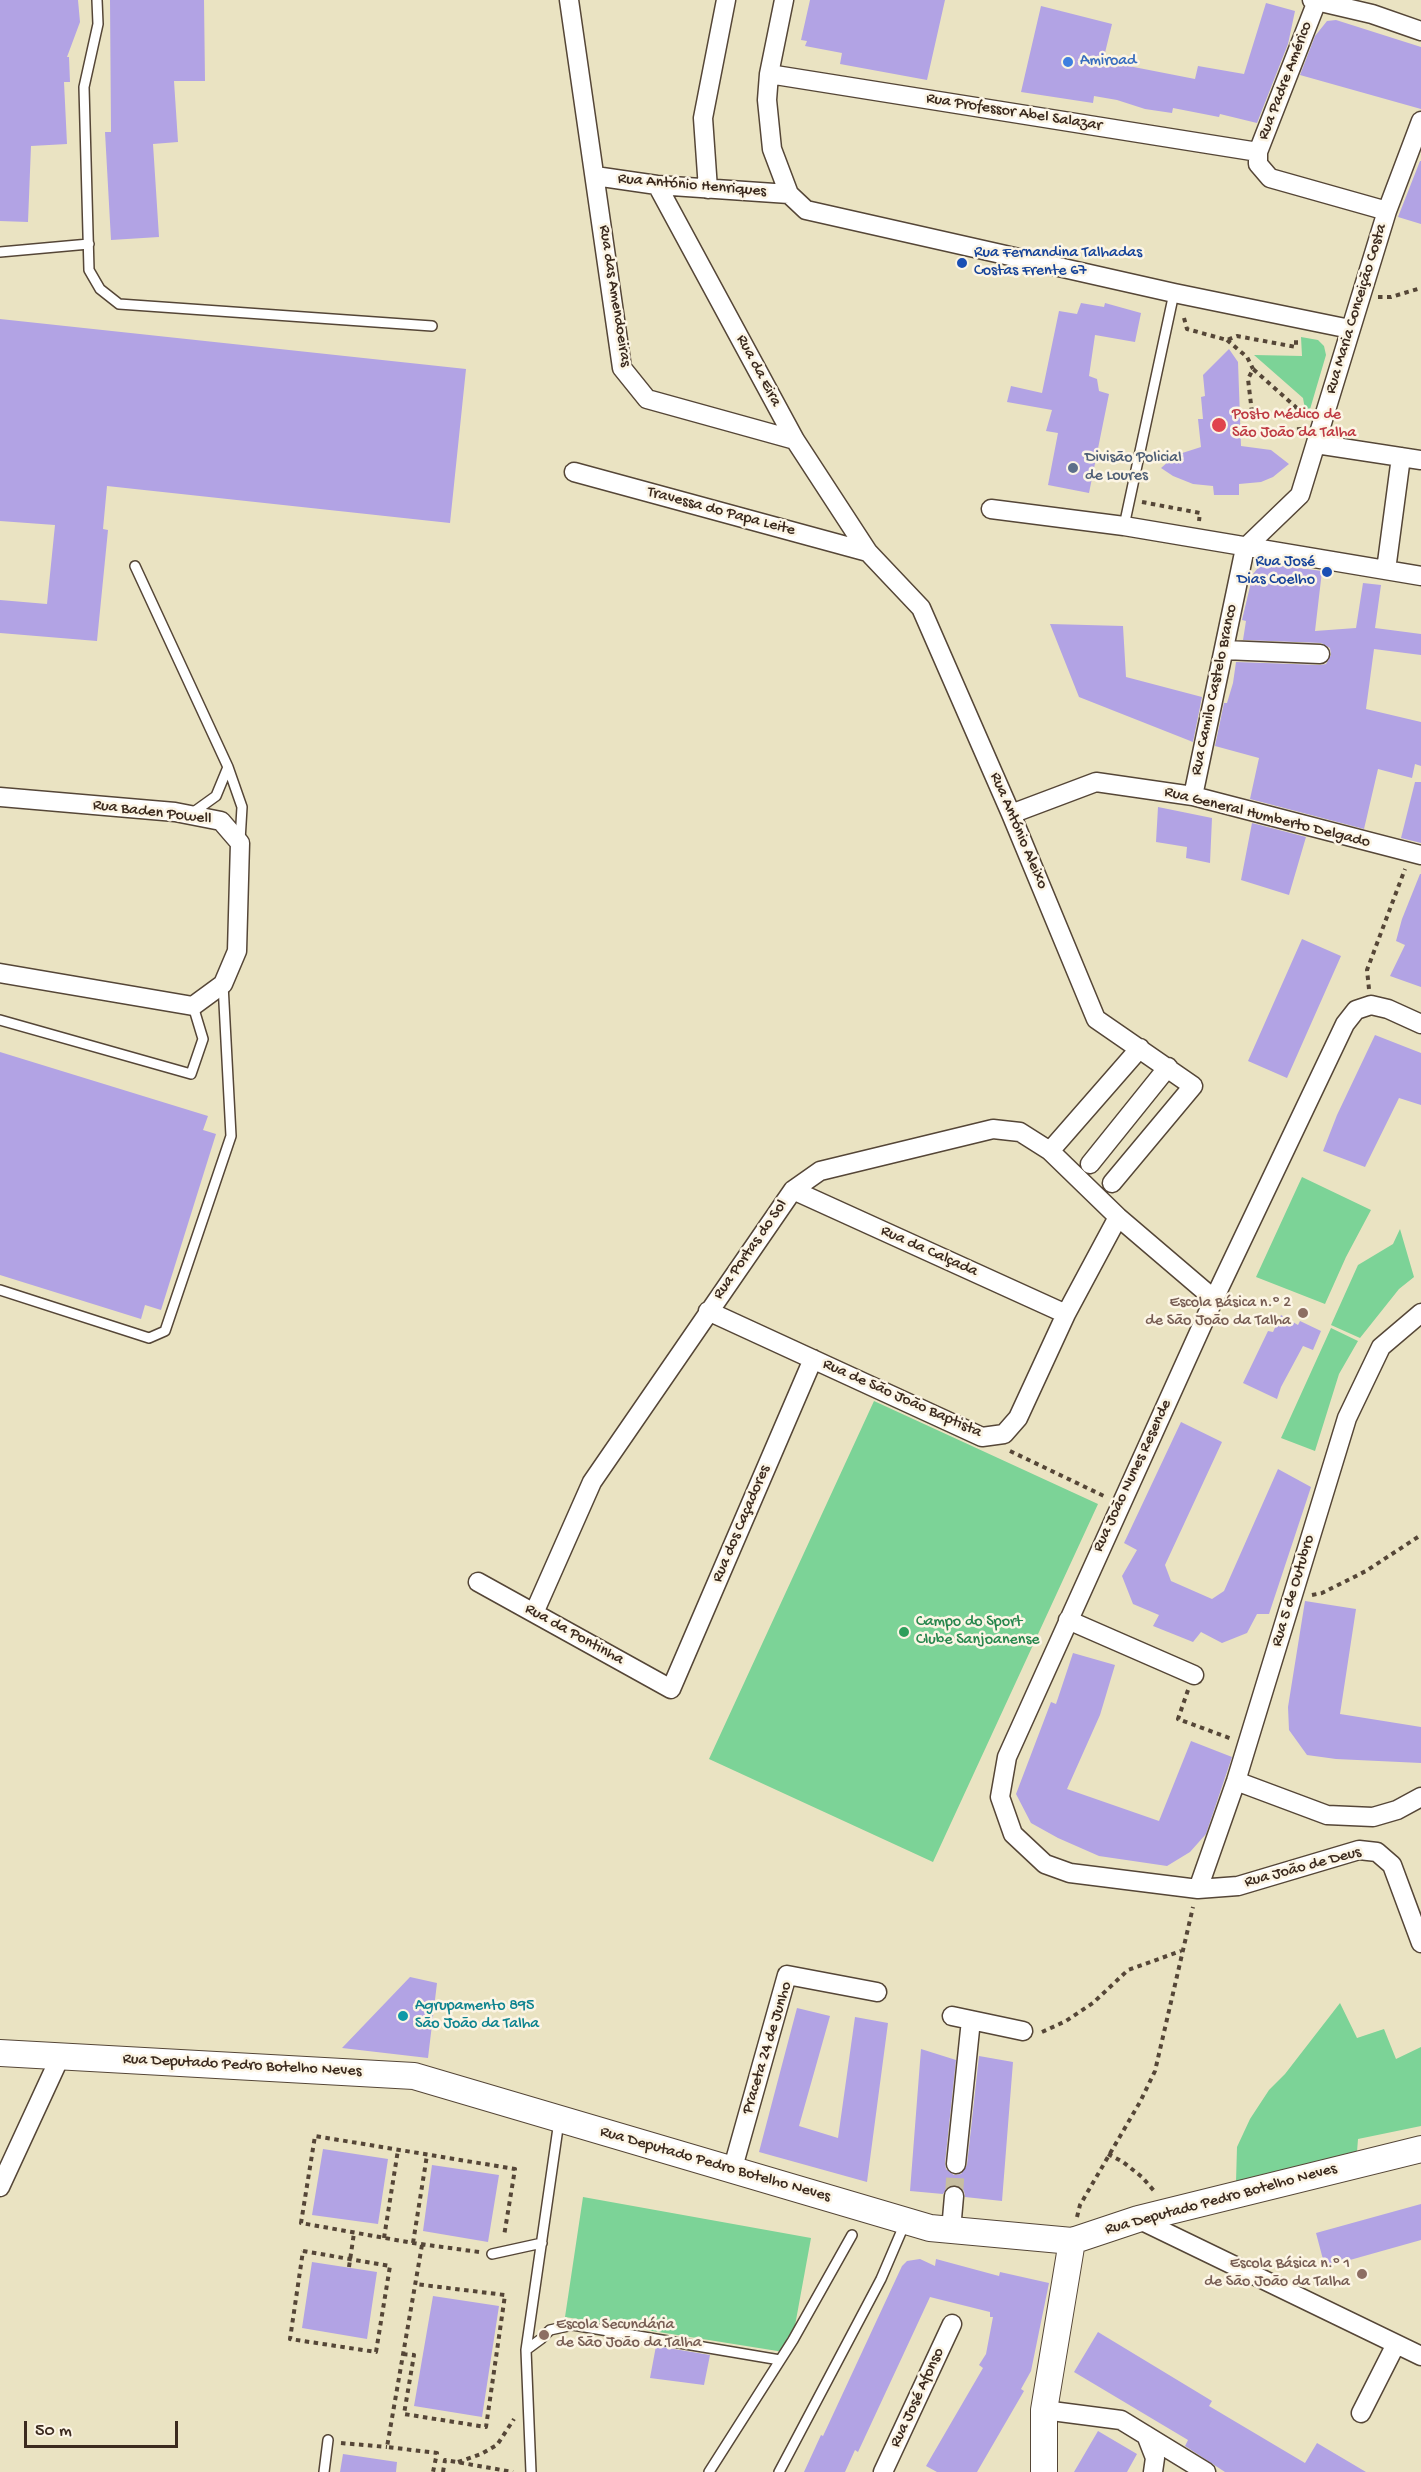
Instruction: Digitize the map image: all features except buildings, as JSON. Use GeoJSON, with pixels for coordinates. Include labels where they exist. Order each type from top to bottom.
{"type":"FeatureCollection","features":[{"type":"Feature","properties":{"kind":"street","name":"Rua das Amendoeiras"},"geometry":{"type":"LineString","coordinates":[[569,0],[622,368],[648,399],[795,440]]}},
{"type":"Feature","properties":{"kind":"street"},"geometry":{"type":"LineString","coordinates":[[708,189],[703,118],[726,0]]}},
{"type":"Feature","properties":{"kind":"street"},"geometry":{"type":"LineString","coordinates":[[784,0],[766,100],[772,149],[789,194],[806,210],[1178,302],[1350,329]]}},
{"type":"Feature","properties":{"kind":"street"},"geometry":{"type":"LineString","coordinates":[[1314,1],[1371,7],[1421,31]]}},
{"type":"Feature","properties":{"kind":"street","name":"Rua Padre Américo"},"geometry":{"type":"LineString","coordinates":[[1314,1],[1258,152],[1258,164],[1270,178],[1387,211]]}},
{"type":"Feature","properties":{"kind":"street","name":"Rua Professor Abel Salazar"},"geometry":{"type":"LineString","coordinates":[[769,74],[1258,152]]}},
{"type":"Feature","properties":{"kind":"street","name":"Rua Maria Conceição Costa"},"geometry":{"type":"LineString","coordinates":[[1245,548],[1300,495],[1310,441],[1350,329],[1387,211],[1421,121]]}},
{"type":"Feature","properties":{"kind":"street","name":"Rua António Henriques"},"geometry":{"type":"LineString","coordinates":[[595,177],[657,185],[789,194]]}},
{"type":"Feature","properties":{"kind":"street","name":"Rua da Eira"},"geometry":{"type":"LineString","coordinates":[[657,185],[795,440],[868,552]]}},
{"type":"Feature","properties":{"kind":"street"},"geometry":{"type":"LineString","coordinates":[[1310,441],[1421,460]]}},
{"type":"Feature","properties":{"kind":"street"},"geometry":{"type":"LineString","coordinates":[[1386,570],[1401,458]]}},
{"type":"Feature","properties":{"kind":"street","name":"Travessa do Papa Leite"},"geometry":{"type":"LineString","coordinates":[[574,472],[868,552]]}},
{"type":"Feature","properties":{"kind":"street"},"geometry":{"type":"LineString","coordinates":[[991,509],[1124,522],[1245,548],[1421,576]]}},
{"type":"Feature","properties":{"kind":"street","name":"Rua Camilo Castelo Branco"},"geometry":{"type":"LineString","coordinates":[[1193,796],[1245,548]]}},
{"type":"Feature","properties":{"kind":"street","name":"Rua António Aleixo"},"geometry":{"type":"LineString","coordinates":[[868,552],[921,608],[1011,814],[1096,1019],[1193,1086],[1112,1183]]}},
{"type":"Feature","properties":{"kind":"street"},"geometry":{"type":"LineString","coordinates":[[1224,650],[1320,654]]}},
{"type":"Feature","properties":{"kind":"street","name":"Rua General Humberto Delgado"},"geometry":{"type":"LineString","coordinates":[[1011,814],[1096,782],[1193,796],[1416,855]]}},
{"type":"Feature","properties":{"kind":"street","name":"Rua Baden Powell"},"geometry":{"type":"LineString","coordinates":[[0,797],[189,815],[220,821],[240,843]]}},
{"type":"Feature","properties":{"kind":"street"},"geometry":{"type":"LineString","coordinates":[[0,973],[193,1006],[224,984],[237,951],[240,843]]}},
{"type":"Feature","properties":{"kind":"street"},"geometry":{"type":"LineString","coordinates":[[1371,1005],[1388,1009],[1421,1024]]}},
{"type":"Feature","properties":{"kind":"street","name":"Rua João Nunes Resende"},"geometry":{"type":"LineString","coordinates":[[1198,1889],[1070,1873],[1045,1864],[1013,1834],[1000,1797],[1007,1757],[1214,1299],[1345,1024],[1356,1010],[1371,1005]]}},
{"type":"Feature","properties":{"kind":"street"},"geometry":{"type":"LineString","coordinates":[[1050,1152],[1140,1048]]}},
{"type":"Feature","properties":{"kind":"street"},"geometry":{"type":"LineString","coordinates":[[1090,1164],[1168,1067]]}},
{"type":"Feature","properties":{"kind":"street","name":"Rua Portas do Sol"},"geometry":{"type":"LineString","coordinates":[[534,1613],[592,1482],[793,1190],[820,1171],[993,1129],[1020,1132],[1050,1152],[1118,1217],[1214,1299]]}},
{"type":"Feature","properties":{"kind":"street","name":"Rua da Calçada"},"geometry":{"type":"LineString","coordinates":[[793,1190],[1066,1314]]}},
{"type":"Feature","properties":{"kind":"street","name":"Rua de São João Baptista"},"geometry":{"type":"LineString","coordinates":[[708,1311],[982,1437],[1004,1434],[1018,1418],[1066,1314],[1118,1217]]}},
{"type":"Feature","properties":{"kind":"street","name":"Rua 5 de Outubro"},"geometry":{"type":"LineString","coordinates":[[1198,1889],[1236,1781],[1347,1418],[1381,1347],[1421,1313]]}},
{"type":"Feature","properties":{"kind":"street","name":"Rua dos Caçadores"},"geometry":{"type":"LineString","coordinates":[[671,1689],[813,1359]]}},
{"type":"Feature","properties":{"kind":"street","name":"Rua da Pontinha"},"geometry":{"type":"LineString","coordinates":[[478,1582],[671,1689]]}},
{"type":"Feature","properties":{"kind":"street"},"geometry":{"type":"LineString","coordinates":[[1068,1620],[1194,1675]]}},
{"type":"Feature","properties":{"kind":"street"},"geometry":{"type":"LineString","coordinates":[[1236,1781],[1327,1815],[1373,1817],[1397,1810],[1421,1797]]}},
{"type":"Feature","properties":{"kind":"street","name":"Rua João de Deus"},"geometry":{"type":"LineString","coordinates":[[1198,1889],[1238,1886],[1359,1850],[1377,1852],[1392,1865],[1421,1943]]}},
{"type":"Feature","properties":{"kind":"street","name":"Praceta 24 de Junho"},"geometry":{"type":"LineString","coordinates":[[732,2171],[787,1975],[877,1992]]}},
{"type":"Feature","properties":{"kind":"street"},"geometry":{"type":"LineString","coordinates":[[952,2016],[1023,2031]]}},
{"type":"Feature","properties":{"kind":"street"},"geometry":{"type":"LineString","coordinates":[[956,2164],[971,2020]]}},
{"type":"Feature","properties":{"kind":"street","name":"Rua Deputado Pedro Botelho Neves"},"geometry":{"type":"LineString","coordinates":[[0,2053],[414,2076],[930,2228],[1072,2241],[1138,2219],[1421,2149]]}},
{"type":"Feature","properties":{"kind":"street"},"geometry":{"type":"LineString","coordinates":[[0,2187],[61,2055]]}},
{"type":"Feature","properties":{"kind":"street"},"geometry":{"type":"LineString","coordinates":[[951,2230],[954,2196]]}},
{"type":"Feature","properties":{"kind":"street"},"geometry":{"type":"LineString","coordinates":[[1138,2219],[1421,2356]]}},
{"type":"Feature","properties":{"kind":"street"},"geometry":{"type":"LineString","coordinates":[[1044,2472],[1044,2410],[1072,2241]]}},
{"type":"Feature","properties":{"kind":"street","name":"Rua José Afonso"},"geometry":{"type":"LineString","coordinates":[[883,2472],[952,2324]]}},
{"type":"Feature","properties":{"kind":"street"},"geometry":{"type":"LineString","coordinates":[[1361,2413],[1396,2344]]}},
{"type":"Feature","properties":{"kind":"street"},"geometry":{"type":"LineString","coordinates":[[1044,2410],[1121,2420],[1206,2472]]}},
{"type":"Feature","properties":{"kind":"street"},"geometry":{"type":"LineString","coordinates":[[1146,2435],[1155,2458],[1153,2472]]}},
{"type":"Feature","properties":{"kind":"lane"},"geometry":{"type":"LineString","coordinates":[[97,0],[98,24],[84,87],[89,270],[100,289],[119,304],[432,326]]}},
{"type":"Feature","properties":{"kind":"lane"},"geometry":{"type":"LineString","coordinates":[[0,252],[89,244]]}},
{"type":"Feature","properties":{"kind":"lane"},"geometry":{"type":"LineString","coordinates":[[1124,522],[1178,302]]}},
{"type":"Feature","properties":{"kind":"lane"},"geometry":{"type":"LineString","coordinates":[[135,566],[228,766],[242,807],[240,843]]}},
{"type":"Feature","properties":{"kind":"lane"},"geometry":{"type":"LineString","coordinates":[[189,815],[216,796],[228,766]]}},
{"type":"Feature","properties":{"kind":"lane"},"geometry":{"type":"LineString","coordinates":[[0,1290],[149,1338],[165,1330],[231,1136],[224,984]]}},
{"type":"Feature","properties":{"kind":"lane"},"geometry":{"type":"LineString","coordinates":[[0,1020],[191,1074],[203,1039],[193,1006]]}},
{"type":"Feature","properties":{"kind":"lane"},"geometry":{"type":"LineString","coordinates":[[531,2472],[526,2350],[559,2119]]}},
{"type":"Feature","properties":{"kind":"lane"},"geometry":{"type":"LineString","coordinates":[[779,2472],[881,2279],[906,2221]]}},
{"type":"Feature","properties":{"kind":"lane"},"geometry":{"type":"LineString","coordinates":[[709,2472],[780,2360],[852,2235]]}},
{"type":"Feature","properties":{"kind":"lane"},"geometry":{"type":"LineString","coordinates":[[492,2254],[542,2243]]}},
{"type":"Feature","properties":{"kind":"lane"},"geometry":{"type":"LineString","coordinates":[[526,2350],[550,2330],[573,2325],[780,2360]]}},
{"type":"Feature","properties":{"kind":"lane"},"geometry":{"type":"LineString","coordinates":[[324,2472],[328,2440]]}},
{"type":"Feature","properties":{"kind":"path"},"geometry":{"type":"LineString","coordinates":[[1360,295],[1391,297],[1421,288]]}},
{"type":"Feature","properties":{"kind":"path"},"geometry":{"type":"LineString","coordinates":[[1178,302],[1187,329],[1227,340],[1247,357],[1253,369],[1309,419],[1313,409]]}},
{"type":"Feature","properties":{"kind":"path"},"geometry":{"type":"LineString","coordinates":[[1227,340],[1237,336],[1296,347],[1295,333],[1305,335]]}},
{"type":"Feature","properties":{"kind":"path"},"geometry":{"type":"LineString","coordinates":[[1252,422],[1248,379],[1253,369]]}},
{"type":"Feature","properties":{"kind":"path"},"geometry":{"type":"LineString","coordinates":[[1243,432],[1306,429],[1310,441]]}},
{"type":"Feature","properties":{"kind":"path"},"geometry":{"type":"LineString","coordinates":[[1124,522],[1130,518],[1134,501],[1200,513],[1198,529]]}},
{"type":"Feature","properties":{"kind":"path"},"geometry":{"type":"LineString","coordinates":[[1371,1005],[1367,970],[1416,855]]}},
{"type":"Feature","properties":{"kind":"path"},"geometry":{"type":"LineString","coordinates":[[982,1437],[1120,1504]]}},
{"type":"Feature","properties":{"kind":"path"},"geometry":{"type":"LineString","coordinates":[[1292,1599],[1322,1593],[1366,1571],[1421,1535]]}},
{"type":"Feature","properties":{"kind":"path"},"geometry":{"type":"LineString","coordinates":[[1194,1675],[1178,1719],[1247,1744]]}},
{"type":"Feature","properties":{"kind":"path"},"geometry":{"type":"LineString","coordinates":[[1072,2241],[1080,2205],[1140,2102],[1155,2070],[1198,1889]]}},
{"type":"Feature","properties":{"kind":"path"},"geometry":{"type":"LineString","coordinates":[[1023,2031],[1042,2032],[1066,2021],[1093,2003],[1128,1970],[1182,1951]]}},
{"type":"Feature","properties":{"kind":"path"},"geometry":{"type":"LineString","coordinates":[[492,2254],[412,2243],[301,2223],[315,2136],[515,2169],[502,2244]]}},
{"type":"Feature","properties":{"kind":"path"},"geometry":{"type":"LineString","coordinates":[[384,2238],[398,2150]]}},
{"type":"Feature","properties":{"kind":"path"},"geometry":{"type":"LineString","coordinates":[[1108,2154],[1142,2177],[1170,2211]]}},
{"type":"Feature","properties":{"kind":"path"},"geometry":{"type":"LineString","coordinates":[[412,2243],[427,2155]]}},
{"type":"Feature","properties":{"kind":"path"},"geometry":{"type":"LineString","coordinates":[[349,2267],[354,2232]]}},
{"type":"Feature","properties":{"kind":"path"},"geometry":{"type":"LineString","coordinates":[[387,2447],[422,2244]]}},
{"type":"Feature","properties":{"kind":"path"},"geometry":{"type":"LineString","coordinates":[[303,2251],[350,2260],[390,2266],[376,2352],[290,2339],[303,2251]]}},
{"type":"Feature","properties":{"kind":"path"},"geometry":{"type":"LineString","coordinates":[[403,2354],[414,2355],[404,2414],[486,2427],[505,2295],[415,2284]]}},
{"type":"Feature","properties":{"kind":"path"},"geometry":{"type":"LineString","coordinates":[[458,2462],[481,2454],[497,2445],[529,2395]]}},
{"type":"Feature","properties":{"kind":"path"},"geometry":{"type":"LineString","coordinates":[[338,2453],[340,2443],[436,2453],[433,2472]]}},
{"type":"Feature","properties":{"kind":"path"},"geometry":{"type":"LineString","coordinates":[[443,2472],[445,2460],[513,2472]]}},
{"type":"Feature","properties":{"kind":"green space"},"geometry":{"type":"Polygon","coordinates":[[[1301,337],[1318,340],[1324,346],[1326,355],[1308,416],[1303,398],[1254,355],[1302,356],[1301,337]]]}},
{"type":"Feature","properties":{"kind":"green space"},"geometry":{"type":"Polygon","coordinates":[[[1302,1177],[1371,1210],[1325,1304],[1256,1277],[1302,1177]]]}},
{"type":"Feature","properties":{"kind":"green space"},"geometry":{"type":"Polygon","coordinates":[[[1400,1229],[1414,1277],[1399,1289],[1360,1338],[1331,1325],[1358,1265],[1393,1244],[1400,1229]]]}},
{"type":"Feature","properties":{"kind":"green space"},"geometry":{"type":"Polygon","coordinates":[[[1331,1328],[1358,1341],[1339,1374],[1315,1451],[1281,1438],[1331,1328]]]}},
{"type":"Feature","properties":{"kind":"green space","name":"Campo do Sport Clube Sanjoanense"},"geometry":{"type":"Polygon","coordinates":[[[874,1401],[1098,1504],[933,1862],[709,1759],[874,1401]]]}},
{"type":"Feature","properties":{"kind":"green space"},"geometry":{"type":"Polygon","coordinates":[[[1340,2003],[1357,2038],[1384,2029],[1396,2059],[1421,2047],[1421,2126],[1358,2139],[1357,2152],[1236,2182],[1237,2147],[1250,2119],[1269,2090],[1285,2074],[1340,2003]]]}},
{"type":"Feature","properties":{"kind":"green space"},"geometry":{"type":"Polygon","coordinates":[[[583,2197],[811,2238],[790,2353],[565,2317],[583,2197]]]}},
{"type":"Feature","properties":{"kind":"tunnel"},"geometry":{"type":"LineString","coordinates":[[954,2196],[956,2164]]}},
{"type":"Feature","properties":{"kind":"place","name":"Amiroad"},"geometry":{"type":"Point","coordinates":[1068,62]}},
{"type":"Feature","properties":{"kind":"place","name":"Rua Fernandina Talhadas Costas Frente 67"},"geometry":{"type":"Point","coordinates":[962,263]}},
{"type":"Feature","properties":{"kind":"place","name":"Posto Médico de São João da Talha"},"geometry":{"type":"Point","coordinates":[1219,425]}},
{"type":"Feature","properties":{"kind":"place","name":"Divisão Policial de Loures"},"geometry":{"type":"Point","coordinates":[1073,468]}},
{"type":"Feature","properties":{"kind":"place","name":"Rua José Dias Coelho"},"geometry":{"type":"Point","coordinates":[1327,572]}},
{"type":"Feature","properties":{"kind":"place","name":"Escola Básica n.º 2 de São João da Talha"},"geometry":{"type":"Point","coordinates":[1303,1313]}},
{"type":"Feature","properties":{"kind":"place","name":"Campo do Sport Clube Sanjoanense"},"geometry":{"type":"Point","coordinates":[904,1632]}},
{"type":"Feature","properties":{"kind":"place","name":"Agrupamento 895 São João da Talha"},"geometry":{"type":"Point","coordinates":[403,2016]}},
{"type":"Feature","properties":{"kind":"place","name":"Escola Básica n.º 1 de São João da Talha"},"geometry":{"type":"Point","coordinates":[1362,2274]}},
{"type":"Feature","properties":{"kind":"place","name":"Escola Secundária de São João da Talha"},"geometry":{"type":"Point","coordinates":[544,2335]}}]}
